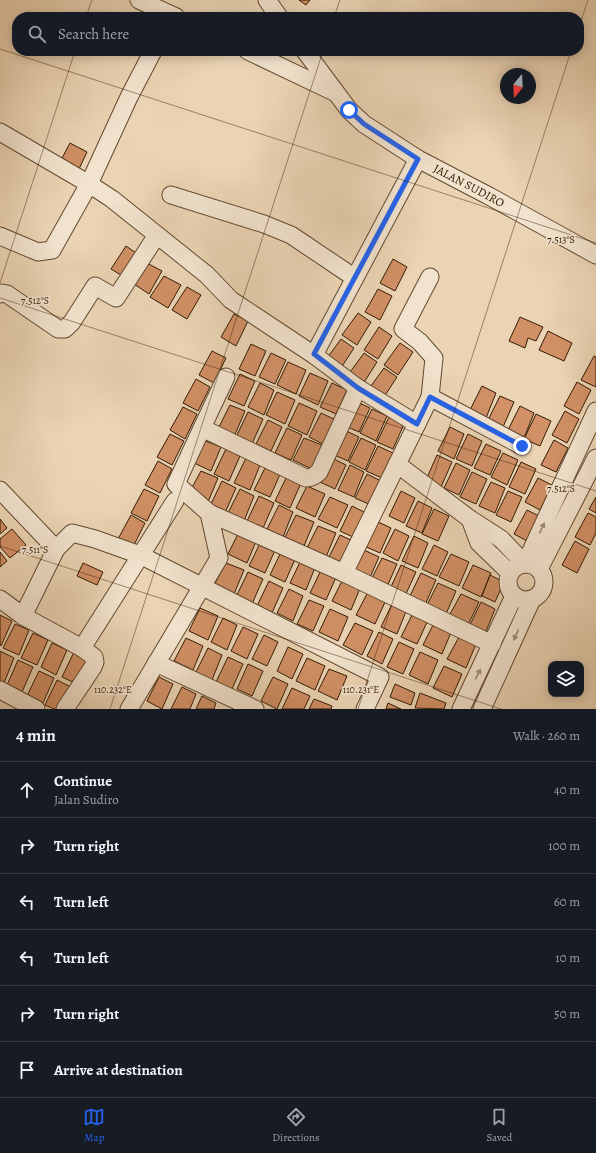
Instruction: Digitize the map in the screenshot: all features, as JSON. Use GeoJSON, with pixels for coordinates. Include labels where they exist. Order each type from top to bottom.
{"type":"FeatureCollection","features":[{"type":"Feature","properties":{"kind":"street"},"geometry":{"type":"LineString","coordinates":[[139,0],[164,12]]}},
{"type":"Feature","properties":{"kind":"street"},"geometry":{"type":"LineString","coordinates":[[266,0],[275,12]]}},
{"type":"Feature","properties":{"kind":"street"},"geometry":{"type":"LineString","coordinates":[[0,236],[38,252],[52,250],[89,184],[129,97],[150,56]]}},
{"type":"Feature","properties":{"kind":"street"},"geometry":{"type":"LineString","coordinates":[[258,56],[336,93]]}},
{"type":"Feature","properties":{"kind":"street","name":"JALAN SUDIRO"},"geometry":{"type":"LineString","coordinates":[[309,56],[349,110],[364,124],[418,159],[596,255]]}},
{"type":"Feature","properties":{"kind":"street"},"geometry":{"type":"LineString","coordinates":[[0,132],[112,199],[207,275],[231,300],[314,354],[358,388],[417,424]]}},
{"type":"Feature","properties":{"kind":"street"},"geometry":{"type":"LineString","coordinates":[[314,354],[418,159]]}},
{"type":"Feature","properties":{"kind":"street"},"geometry":{"type":"LineString","coordinates":[[170,195],[264,224],[291,235],[355,278]]}},
{"type":"Feature","properties":{"kind":"street"},"geometry":{"type":"LineString","coordinates":[[0,294],[7,294],[58,329],[65,329],[72,322],[95,286],[116,298],[157,235]]}},
{"type":"Feature","properties":{"kind":"street"},"geometry":{"type":"LineString","coordinates":[[344,573],[430,397],[434,358],[420,342],[403,329],[430,277]]}},
{"type":"Feature","properties":{"kind":"street"},"geometry":{"type":"LineString","coordinates":[[226,377],[176,484],[209,513],[344,573],[492,644]]}},
{"type":"Feature","properties":{"kind":"street"},"geometry":{"type":"LineString","coordinates":[[202,428],[306,478],[310,478],[319,472],[358,388]]}},
{"type":"Feature","properties":{"kind":"street"},"geometry":{"type":"LineString","coordinates":[[430,397],[522,446]]}},
{"type":"Feature","properties":{"kind":"street"},"geometry":{"type":"LineString","coordinates":[[532,566],[596,410]]}},
{"type":"Feature","properties":{"kind":"street"},"geometry":{"type":"LineString","coordinates":[[532,566],[596,458]]}},
{"type":"Feature","properties":{"kind":"street"},"geometry":{"type":"LineString","coordinates":[[397,464],[465,515],[501,539],[543,574],[544,586],[542,592],[537,597],[532,599],[520,599],[514,596],[510,591],[508,585],[510,573],[517,566],[532,566]]}},
{"type":"Feature","properties":{"kind":"street"},"geometry":{"type":"LineString","coordinates":[[0,490],[56,549]]}},
{"type":"Feature","properties":{"kind":"street"},"geometry":{"type":"LineString","coordinates":[[82,648],[175,501]]}},
{"type":"Feature","properties":{"kind":"street"},"geometry":{"type":"LineString","coordinates":[[129,709],[219,558],[209,513]]}},
{"type":"Feature","properties":{"kind":"street"},"geometry":{"type":"LineString","coordinates":[[465,515],[479,544],[510,573]]}},
{"type":"Feature","properties":{"kind":"street"},"geometry":{"type":"LineString","coordinates":[[23,616],[56,549],[72,533],[95,539],[140,556],[203,586],[380,677],[365,709]]}},
{"type":"Feature","properties":{"kind":"street"},"geometry":{"type":"LineString","coordinates":[[461,709],[514,596]]}},
{"type":"Feature","properties":{"kind":"street"},"geometry":{"type":"LineString","coordinates":[[0,599],[23,616],[82,648],[94,657],[94,664],[65,709]]}},
{"type":"Feature","properties":{"kind":"street"},"geometry":{"type":"LineString","coordinates":[[482,709],[532,599]]}},
{"type":"Feature","properties":{"kind":"street"},"geometry":{"type":"LineString","coordinates":[[156,663],[255,709]]}},
{"type":"Feature","properties":{"kind":"street"},"geometry":{"type":"LineString","coordinates":[[0,690],[36,709]]}},
{"type":"Feature","properties":{"kind":"building"},"geometry":{"type":"Polygon","coordinates":[[[299,0],[310,0],[306,5],[299,0]]]}},
{"type":"Feature","properties":{"kind":"building"},"geometry":{"type":"Polygon","coordinates":[[[70,143],[87,152],[79,169],[61,160],[70,143]]]}},
{"type":"Feature","properties":{"kind":"building"},"geometry":{"type":"Polygon","coordinates":[[[126,246],[139,255],[126,278],[111,269],[126,246]]]}},
{"type":"Feature","properties":{"kind":"building"},"geometry":{"type":"Polygon","coordinates":[[[393,259],[407,267],[395,291],[380,283],[393,259]]]}},
{"type":"Feature","properties":{"kind":"building"},"geometry":{"type":"Polygon","coordinates":[[[145,262],[162,271],[149,294],[131,282],[145,262]]]}},
{"type":"Feature","properties":{"kind":"building"},"geometry":{"type":"Polygon","coordinates":[[[164,276],[181,285],[168,308],[150,297],[164,276]]]}},
{"type":"Feature","properties":{"kind":"building"},"geometry":{"type":"Polygon","coordinates":[[[187,287],[201,295],[187,319],[172,310],[187,287]]]}},
{"type":"Feature","properties":{"kind":"building"},"geometry":{"type":"Polygon","coordinates":[[[378,289],[392,296],[380,320],[365,312],[378,289]]]}},
{"type":"Feature","properties":{"kind":"building"},"geometry":{"type":"Polygon","coordinates":[[[358,313],[371,322],[357,345],[342,335],[358,313]]]}},
{"type":"Feature","properties":{"kind":"building"},"geometry":{"type":"Polygon","coordinates":[[[234,314],[248,321],[236,346],[221,337],[234,314]]]}},
{"type":"Feature","properties":{"kind":"building"},"geometry":{"type":"Polygon","coordinates":[[[520,317],[543,327],[536,341],[528,338],[525,348],[509,341],[520,317]]]}},
{"type":"Feature","properties":{"kind":"building"},"geometry":{"type":"Polygon","coordinates":[[[379,327],[392,336],[378,359],[364,350],[379,327]]]}},
{"type":"Feature","properties":{"kind":"building"},"geometry":{"type":"Polygon","coordinates":[[[548,331],[572,343],[564,361],[539,350],[548,331]]]}},
{"type":"Feature","properties":{"kind":"building"},"geometry":{"type":"Polygon","coordinates":[[[341,339],[354,348],[339,371],[325,361],[341,339]]]}},
{"type":"Feature","properties":{"kind":"building"},"geometry":{"type":"Polygon","coordinates":[[[400,343],[413,352],[398,375],[384,365],[400,343]]]}},
{"type":"Feature","properties":{"kind":"building"},"geometry":{"type":"Polygon","coordinates":[[[251,344],[266,351],[255,376],[239,369],[251,344]]]}},
{"type":"Feature","properties":{"kind":"building"},"geometry":{"type":"Polygon","coordinates":[[[212,351],[226,358],[214,383],[199,375],[212,351]]]}},
{"type":"Feature","properties":{"kind":"building"},"geometry":{"type":"Polygon","coordinates":[[[271,353],[286,360],[275,384],[259,377],[271,353]]]}},
{"type":"Feature","properties":{"kind":"building"},"geometry":{"type":"Polygon","coordinates":[[[364,353],[377,362],[363,384],[348,375],[364,353]]]}},
{"type":"Feature","properties":{"kind":"building"},"geometry":{"type":"Polygon","coordinates":[[[594,356],[596,357],[596,387],[581,380],[594,356]]]}},
{"type":"Feature","properties":{"kind":"building"},"geometry":{"type":"Polygon","coordinates":[[[288,362],[306,370],[296,394],[277,385],[288,362]]]}},
{"type":"Feature","properties":{"kind":"building"},"geometry":{"type":"Polygon","coordinates":[[[384,368],[397,377],[382,400],[368,390],[384,368]]]}},
{"type":"Feature","properties":{"kind":"building"},"geometry":{"type":"Polygon","coordinates":[[[310,373],[328,381],[318,405],[299,396],[310,373]]]}},
{"type":"Feature","properties":{"kind":"building"},"geometry":{"type":"Polygon","coordinates":[[[240,374],[255,381],[244,406],[228,399],[240,374]]]}},
{"type":"Feature","properties":{"kind":"building"},"geometry":{"type":"Polygon","coordinates":[[[196,379],[210,387],[198,411],[183,403],[196,379]]]}},
{"type":"Feature","properties":{"kind":"building"},"geometry":{"type":"Polygon","coordinates":[[[577,382],[591,390],[579,414],[564,406],[577,382]]]}},
{"type":"Feature","properties":{"kind":"building"},"geometry":{"type":"Polygon","coordinates":[[[260,383],[274,390],[264,415],[248,407],[260,383]]]}},
{"type":"Feature","properties":{"kind":"building"},"geometry":{"type":"Polygon","coordinates":[[[332,383],[347,390],[336,414],[320,407],[332,383]]]}},
{"type":"Feature","properties":{"kind":"building"},"geometry":{"type":"Polygon","coordinates":[[[482,386],[496,393],[486,418],[470,410],[482,386]]]}},
{"type":"Feature","properties":{"kind":"building"},"geometry":{"type":"Polygon","coordinates":[[[277,392],[295,400],[285,424],[266,415],[277,392]]]}},
{"type":"Feature","properties":{"kind":"building"},"geometry":{"type":"Polygon","coordinates":[[[500,396],[514,402],[503,427],[488,420],[500,396]]]}},
{"type":"Feature","properties":{"kind":"building"},"geometry":{"type":"Polygon","coordinates":[[[355,401],[370,408],[359,432],[343,425],[355,401]]]}},
{"type":"Feature","properties":{"kind":"building"},"geometry":{"type":"Polygon","coordinates":[[[299,403],[317,411],[307,435],[288,426],[299,403]]]}},
{"type":"Feature","properties":{"kind":"building"},"geometry":{"type":"Polygon","coordinates":[[[230,405],[245,411],[234,437],[218,429],[230,405]]]}},
{"type":"Feature","properties":{"kind":"building"},"geometry":{"type":"Polygon","coordinates":[[[520,406],[534,413],[524,438],[508,430],[520,406]]]}},
{"type":"Feature","properties":{"kind":"building"},"geometry":{"type":"Polygon","coordinates":[[[183,407],[197,414],[185,439],[170,430],[183,407]]]}},
{"type":"Feature","properties":{"kind":"building"},"geometry":{"type":"Polygon","coordinates":[[[372,409],[387,416],[376,441],[360,433],[372,409]]]}},
{"type":"Feature","properties":{"kind":"building"},"geometry":{"type":"Polygon","coordinates":[[[565,411],[579,419],[567,443],[552,435],[565,411]]]}},
{"type":"Feature","properties":{"kind":"building"},"geometry":{"type":"Polygon","coordinates":[[[248,412],[263,419],[252,444],[236,437],[248,412]]]}},
{"type":"Feature","properties":{"kind":"building"},"geometry":{"type":"Polygon","coordinates":[[[321,413],[336,420],[325,445],[309,437],[321,413]]]}},
{"type":"Feature","properties":{"kind":"building"},"geometry":{"type":"Polygon","coordinates":[[[536,414],[551,421],[540,446],[524,439],[536,414]]]}},
{"type":"Feature","properties":{"kind":"building"},"geometry":{"type":"Polygon","coordinates":[[[389,417],[404,424],[393,449],[377,442],[389,417]]]}},
{"type":"Feature","properties":{"kind":"building"},"geometry":{"type":"Polygon","coordinates":[[[268,420],[282,427],[271,451],[256,444],[268,420]]]}},
{"type":"Feature","properties":{"kind":"building"},"geometry":{"type":"Polygon","coordinates":[[[450,427],[464,434],[454,459],[438,451],[450,427]]]}},
{"type":"Feature","properties":{"kind":"building"},"geometry":{"type":"Polygon","coordinates":[[[287,428],[302,435],[291,460],[275,453],[287,428]]]}},
{"type":"Feature","properties":{"kind":"building"},"geometry":{"type":"Polygon","coordinates":[[[344,430],[359,437],[348,461],[332,454],[344,430]]]}},
{"type":"Feature","properties":{"kind":"building"},"geometry":{"type":"Polygon","coordinates":[[[170,434],[184,441],[172,465],[157,457],[170,434]]]}},
{"type":"Feature","properties":{"kind":"building"},"geometry":{"type":"Polygon","coordinates":[[[468,434],[482,441],[472,466],[456,459],[468,434]]]}},
{"type":"Feature","properties":{"kind":"building"},"geometry":{"type":"Polygon","coordinates":[[[304,438],[322,445],[312,469],[293,460],[304,438]]]}},
{"type":"Feature","properties":{"kind":"building"},"geometry":{"type":"Polygon","coordinates":[[[361,438],[376,445],[365,470],[349,462],[361,438]]]}},
{"type":"Feature","properties":{"kind":"building"},"geometry":{"type":"Polygon","coordinates":[[[203,440],[221,447],[211,471],[192,462],[203,440]]]}},
{"type":"Feature","properties":{"kind":"building"},"geometry":{"type":"Polygon","coordinates":[[[554,440],[568,448],[556,472],[541,465],[554,440]]]}},
{"type":"Feature","properties":{"kind":"building"},"geometry":{"type":"Polygon","coordinates":[[[486,444],[501,451],[490,475],[474,468],[486,444]]]}},
{"type":"Feature","properties":{"kind":"building"},"geometry":{"type":"Polygon","coordinates":[[[378,446],[393,453],[382,478],[366,471],[378,446]]]}},
{"type":"Feature","properties":{"kind":"building"},"geometry":{"type":"Polygon","coordinates":[[[226,449],[240,456],[229,481],[214,474],[226,449]]]}},
{"type":"Feature","properties":{"kind":"building"},"geometry":{"type":"Polygon","coordinates":[[[503,453],[518,460],[507,485],[491,477],[503,453]]]}},
{"type":"Feature","properties":{"kind":"building"},"geometry":{"type":"Polygon","coordinates":[[[437,455],[452,462],[441,487],[426,480],[437,455]]]}},
{"type":"Feature","properties":{"kind":"building"},"geometry":{"type":"Polygon","coordinates":[[[246,458],[260,465],[250,490],[234,483],[246,458]]]}},
{"type":"Feature","properties":{"kind":"building"},"geometry":{"type":"Polygon","coordinates":[[[332,458],[346,465],[335,489],[320,482],[332,458]]]}},
{"type":"Feature","properties":{"kind":"building"},"geometry":{"type":"Polygon","coordinates":[[[158,461],[172,469],[160,493],[145,485],[158,461]]]}},
{"type":"Feature","properties":{"kind":"building"},"geometry":{"type":"Polygon","coordinates":[[[521,462],[536,469],[525,494],[509,487],[521,462]]]}},
{"type":"Feature","properties":{"kind":"building"},"geometry":{"type":"Polygon","coordinates":[[[456,463],[470,470],[459,495],[444,488],[456,463]]]}},
{"type":"Feature","properties":{"kind":"building"},"geometry":{"type":"Polygon","coordinates":[[[350,465],[364,472],[354,497],[338,490],[350,465]]]}},
{"type":"Feature","properties":{"kind":"building"},"geometry":{"type":"Polygon","coordinates":[[[266,466],[281,472],[270,497],[254,490],[266,466]]]}},
{"type":"Feature","properties":{"kind":"building"},"geometry":{"type":"Polygon","coordinates":[[[201,471],[218,478],[208,502],[189,493],[201,471]]]}},
{"type":"Feature","properties":{"kind":"building"},"geometry":{"type":"Polygon","coordinates":[[[472,472],[487,479],[476,504],[460,497],[472,472]]]}},
{"type":"Feature","properties":{"kind":"building"},"geometry":{"type":"Polygon","coordinates":[[[367,474],[381,481],[371,505],[355,498],[367,474]]]}},
{"type":"Feature","properties":{"kind":"building"},"geometry":{"type":"Polygon","coordinates":[[[287,476],[301,483],[290,508],[275,501],[287,476]]]}},
{"type":"Feature","properties":{"kind":"building"},"geometry":{"type":"Polygon","coordinates":[[[538,478],[552,485],[540,510],[525,502],[538,478]]]}},
{"type":"Feature","properties":{"kind":"building"},"geometry":{"type":"Polygon","coordinates":[[[222,481],[236,488],[225,513],[210,506],[222,481]]]}},
{"type":"Feature","properties":{"kind":"building"},"geometry":{"type":"Polygon","coordinates":[[[491,482],[505,488],[495,513],[479,506],[491,482]]]}},
{"type":"Feature","properties":{"kind":"building"},"geometry":{"type":"Polygon","coordinates":[[[307,486],[325,494],[315,517],[296,508],[307,486]]]}},
{"type":"Feature","properties":{"kind":"building"},"geometry":{"type":"Polygon","coordinates":[[[144,489],[159,496],[147,521],[131,513],[144,489]]]}},
{"type":"Feature","properties":{"kind":"building"},"geometry":{"type":"Polygon","coordinates":[[[240,489],[254,496],[244,521],[228,513],[240,489]]]}},
{"type":"Feature","properties":{"kind":"building"},"geometry":{"type":"Polygon","coordinates":[[[401,491],[415,498],[404,523],[389,516],[401,491]]]}},
{"type":"Feature","properties":{"kind":"building"},"geometry":{"type":"Polygon","coordinates":[[[508,491],[522,497],[511,522],[496,515],[508,491]]]}},
{"type":"Feature","properties":{"kind":"building"},"geometry":{"type":"Polygon","coordinates":[[[259,496],[274,503],[263,528],[247,521],[259,496]]]}},
{"type":"Feature","properties":{"kind":"building"},"geometry":{"type":"Polygon","coordinates":[[[330,497],[348,505],[337,528],[318,519],[330,497]]]}},
{"type":"Feature","properties":{"kind":"building"},"geometry":{"type":"Polygon","coordinates":[[[596,497],[596,513],[589,509],[596,497]]]}},
{"type":"Feature","properties":{"kind":"building"},"geometry":{"type":"Polygon","coordinates":[[[418,501],[432,508],[422,533],[406,526],[418,501]]]}},
{"type":"Feature","properties":{"kind":"building"},"geometry":{"type":"Polygon","coordinates":[[[279,505],[293,512],[283,537],[267,529],[279,505]]]}},
{"type":"Feature","properties":{"kind":"building"},"geometry":{"type":"Polygon","coordinates":[[[352,506],[366,513],[355,538],[340,531],[352,506]]]}},
{"type":"Feature","properties":{"kind":"building"},"geometry":{"type":"Polygon","coordinates":[[[434,509],[449,516],[438,541],[422,534],[434,509]]]}},
{"type":"Feature","properties":{"kind":"building"},"geometry":{"type":"Polygon","coordinates":[[[527,510],[541,517],[529,542],[514,534],[527,510]]]}},
{"type":"Feature","properties":{"kind":"building"},"geometry":{"type":"Polygon","coordinates":[[[588,513],[596,517],[596,533],[590,545],[575,537],[588,513]]]}},
{"type":"Feature","properties":{"kind":"building"},"geometry":{"type":"Polygon","coordinates":[[[131,515],[145,523],[133,547],[118,539],[131,515]]]}},
{"type":"Feature","properties":{"kind":"building"},"geometry":{"type":"Polygon","coordinates":[[[296,515],[314,522],[304,546],[285,537],[296,515]]]}},
{"type":"Feature","properties":{"kind":"building"},"geometry":{"type":"Polygon","coordinates":[[[0,519],[7,528],[0,534],[0,519]]]}},
{"type":"Feature","properties":{"kind":"building"},"geometry":{"type":"Polygon","coordinates":[[[376,521],[391,528],[380,553],[364,546],[376,521]]]}},
{"type":"Feature","properties":{"kind":"building"},"geometry":{"type":"Polygon","coordinates":[[[318,526],[336,533],[326,557],[307,548],[318,526]]]}},
{"type":"Feature","properties":{"kind":"building"},"geometry":{"type":"Polygon","coordinates":[[[12,529],[26,545],[10,558],[0,547],[0,539],[12,529]]]}},
{"type":"Feature","properties":{"kind":"building"},"geometry":{"type":"Polygon","coordinates":[[[395,529],[409,536],[398,561],[383,553],[395,529]]]}},
{"type":"Feature","properties":{"kind":"building"},"geometry":{"type":"Polygon","coordinates":[[[239,532],[257,539],[247,563],[228,554],[239,532]]]}},
{"type":"Feature","properties":{"kind":"building"},"geometry":{"type":"Polygon","coordinates":[[[340,535],[355,542],[344,567],[328,559],[340,535]]]}},
{"type":"Feature","properties":{"kind":"building"},"geometry":{"type":"Polygon","coordinates":[[[414,536],[428,543],[418,568],[402,561],[414,536]]]}},
{"type":"Feature","properties":{"kind":"building"},"geometry":{"type":"Polygon","coordinates":[[[261,541],[276,548],[265,573],[249,566],[261,541]]]}},
{"type":"Feature","properties":{"kind":"building"},"geometry":{"type":"Polygon","coordinates":[[[575,541],[589,549],[577,573],[562,565],[575,541]]]}},
{"type":"Feature","properties":{"kind":"building"},"geometry":{"type":"Polygon","coordinates":[[[434,545],[448,552],[437,576],[422,569],[434,545]]]}},
{"type":"Feature","properties":{"kind":"building"},"geometry":{"type":"Polygon","coordinates":[[[282,550],[296,557],[285,582],[270,575],[282,550]]]}},
{"type":"Feature","properties":{"kind":"building"},"geometry":{"type":"Polygon","coordinates":[[[364,550],[379,557],[368,582],[352,574],[364,550]]]}},
{"type":"Feature","properties":{"kind":"building"},"geometry":{"type":"Polygon","coordinates":[[[0,552],[7,561],[0,567],[0,552]]]}},
{"type":"Feature","properties":{"kind":"building"},"geometry":{"type":"Polygon","coordinates":[[[451,554],[469,562],[459,586],[439,577],[451,554]]]}},
{"type":"Feature","properties":{"kind":"building"},"geometry":{"type":"Polygon","coordinates":[[[302,558],[316,565],[306,590],[290,583],[302,558]]]}},
{"type":"Feature","properties":{"kind":"building"},"geometry":{"type":"Polygon","coordinates":[[[382,558],[397,564],[386,589],[370,582],[382,558]]]}},
{"type":"Feature","properties":{"kind":"building"},"geometry":{"type":"Polygon","coordinates":[[[83,563],[103,572],[97,585],[77,576],[83,563]]]}},
{"type":"Feature","properties":{"kind":"building"},"geometry":{"type":"Polygon","coordinates":[[[226,563],[244,570],[234,594],[214,585],[226,563]]]}},
{"type":"Feature","properties":{"kind":"building"},"geometry":{"type":"Polygon","coordinates":[[[401,565],[416,572],[405,596],[390,589],[401,565]]]}},
{"type":"Feature","properties":{"kind":"building"},"geometry":{"type":"Polygon","coordinates":[[[473,565],[491,573],[481,597],[462,588],[473,565]]]}},
{"type":"Feature","properties":{"kind":"building"},"geometry":{"type":"Polygon","coordinates":[[[322,568],[337,575],[326,600],[310,593],[322,568]]]}},
{"type":"Feature","properties":{"kind":"building"},"geometry":{"type":"Polygon","coordinates":[[[248,572],[263,579],[252,604],[236,597],[248,572]]]}},
{"type":"Feature","properties":{"kind":"building"},"geometry":{"type":"Polygon","coordinates":[[[421,573],[436,580],[425,605],[409,598],[421,573]]]}},
{"type":"Feature","properties":{"kind":"building"},"geometry":{"type":"Polygon","coordinates":[[[490,575],[504,582],[495,602],[482,596],[490,575]]]}},
{"type":"Feature","properties":{"kind":"building"},"geometry":{"type":"Polygon","coordinates":[[[343,579],[361,586],[351,610],[332,601],[343,579]]]}},
{"type":"Feature","properties":{"kind":"building"},"geometry":{"type":"Polygon","coordinates":[[[269,581],[283,588],[272,613],[257,606],[269,581]]]}},
{"type":"Feature","properties":{"kind":"building"},"geometry":{"type":"Polygon","coordinates":[[[438,583],[456,591],[446,614],[427,605],[438,583]]]}},
{"type":"Feature","properties":{"kind":"building"},"geometry":{"type":"Polygon","coordinates":[[[289,589],[303,596],[293,621],[277,613],[289,589]]]}},
{"type":"Feature","properties":{"kind":"building"},"geometry":{"type":"Polygon","coordinates":[[[368,592],[386,600],[375,624],[356,615],[368,592]]]}},
{"type":"Feature","properties":{"kind":"building"},"geometry":{"type":"Polygon","coordinates":[[[461,594],[479,602],[468,625],[449,616],[461,594]]]}},
{"type":"Feature","properties":{"kind":"building"},"geometry":{"type":"Polygon","coordinates":[[[309,600],[324,606],[313,631],[297,624],[309,600]]]}},
{"type":"Feature","properties":{"kind":"building"},"geometry":{"type":"Polygon","coordinates":[[[393,602],[407,609],[397,634],[381,627],[393,602]]]}},
{"type":"Feature","properties":{"kind":"building"},"geometry":{"type":"Polygon","coordinates":[[[481,602],[495,609],[485,634],[469,627],[481,602]]]}},
{"type":"Feature","properties":{"kind":"building"},"geometry":{"type":"Polygon","coordinates":[[[200,608],[218,616],[208,640],[189,631],[200,608]]]}},
{"type":"Feature","properties":{"kind":"building"},"geometry":{"type":"Polygon","coordinates":[[[330,609],[348,617],[338,641],[319,632],[330,609]]]}},
{"type":"Feature","properties":{"kind":"building"},"geometry":{"type":"Polygon","coordinates":[[[413,613],[428,620],[417,644],[401,637],[413,613]]]}},
{"type":"Feature","properties":{"kind":"building"},"geometry":{"type":"Polygon","coordinates":[[[0,615],[12,621],[1,646],[0,645],[0,615]]]}},
{"type":"Feature","properties":{"kind":"building"},"geometry":{"type":"Polygon","coordinates":[[[223,618],[237,625],[227,650],[211,642],[223,618]]]}},
{"type":"Feature","properties":{"kind":"building"},"geometry":{"type":"Polygon","coordinates":[[[355,623],[373,631],[362,655],[343,645],[355,623]]]}},
{"type":"Feature","properties":{"kind":"building"},"geometry":{"type":"Polygon","coordinates":[[[434,623],[452,630],[442,654],[423,645],[434,623]]]}},
{"type":"Feature","properties":{"kind":"building"},"geometry":{"type":"Polygon","coordinates":[[[15,624],[29,630],[19,655],[3,648],[15,624]]]}},
{"type":"Feature","properties":{"kind":"building"},"geometry":{"type":"Polygon","coordinates":[[[243,627],[258,634],[247,659],[231,651],[243,627]]]}},
{"type":"Feature","properties":{"kind":"building"},"geometry":{"type":"Polygon","coordinates":[[[379,632],[393,639],[382,664],[367,656],[379,632]]]}},
{"type":"Feature","properties":{"kind":"building"},"geometry":{"type":"Polygon","coordinates":[[[33,633],[48,640],[37,665],[21,658],[33,633]]]}},
{"type":"Feature","properties":{"kind":"building"},"geometry":{"type":"Polygon","coordinates":[[[264,635],[278,642],[267,666],[252,659],[264,635]]]}},
{"type":"Feature","properties":{"kind":"building"},"geometry":{"type":"Polygon","coordinates":[[[459,637],[476,644],[466,668],[447,659],[459,637]]]}},
{"type":"Feature","properties":{"kind":"building"},"geometry":{"type":"Polygon","coordinates":[[[186,638],[203,646],[193,670],[174,661],[186,638]]]}},
{"type":"Feature","properties":{"kind":"building"},"geometry":{"type":"Polygon","coordinates":[[[399,642],[414,649],[403,674],[387,667],[399,642]]]}},
{"type":"Feature","properties":{"kind":"building"},"geometry":{"type":"Polygon","coordinates":[[[52,643],[67,650],[56,675],[41,667],[52,643]]]}},
{"type":"Feature","properties":{"kind":"building"},"geometry":{"type":"Polygon","coordinates":[[[288,647],[303,654],[292,679],[277,671],[288,647]]]}},
{"type":"Feature","properties":{"kind":"building"},"geometry":{"type":"Polygon","coordinates":[[[208,648],[222,655],[212,680],[196,672],[208,648]]]}},
{"type":"Feature","properties":{"kind":"building"},"geometry":{"type":"Polygon","coordinates":[[[0,651],[14,658],[4,683],[0,681],[0,651]]]}},
{"type":"Feature","properties":{"kind":"building"},"geometry":{"type":"Polygon","coordinates":[[[74,652],[88,659],[77,684],[62,677],[74,652]]]}},
{"type":"Feature","properties":{"kind":"building"},"geometry":{"type":"Polygon","coordinates":[[[420,652],[438,660],[428,684],[409,675],[420,652]]]}},
{"type":"Feature","properties":{"kind":"building"},"geometry":{"type":"Polygon","coordinates":[[[228,657],[243,664],[232,689],[216,682],[228,657]]]}},
{"type":"Feature","properties":{"kind":"building"},"geometry":{"type":"Polygon","coordinates":[[[307,658],[325,666],[315,690],[296,681],[307,658]]]}},
{"type":"Feature","properties":{"kind":"building"},"geometry":{"type":"Polygon","coordinates":[[[18,660],[33,667],[22,692],[7,685],[18,660]]]}},
{"type":"Feature","properties":{"kind":"building"},"geometry":{"type":"Polygon","coordinates":[[[248,664],[263,671],[252,696],[237,689],[248,664]]]}},
{"type":"Feature","properties":{"kind":"building"},"geometry":{"type":"Polygon","coordinates":[[[444,666],[462,674],[452,697],[433,688],[444,666]]]}},
{"type":"Feature","properties":{"kind":"building"},"geometry":{"type":"Polygon","coordinates":[[[329,669],[347,676],[337,700],[318,691],[329,669]]]}},
{"type":"Feature","properties":{"kind":"building"},"geometry":{"type":"Polygon","coordinates":[[[39,671],[54,678],[43,703],[27,696],[39,671]]]}},
{"type":"Feature","properties":{"kind":"building"},"geometry":{"type":"Polygon","coordinates":[[[159,677],[173,684],[162,709],[147,701],[159,677]]]}},
{"type":"Feature","properties":{"kind":"building"},"geometry":{"type":"Polygon","coordinates":[[[273,677],[288,684],[277,709],[261,701],[273,677]]]}},
{"type":"Feature","properties":{"kind":"building"},"geometry":{"type":"Polygon","coordinates":[[[57,680],[71,687],[62,709],[54,709],[45,705],[57,680]]]}},
{"type":"Feature","properties":{"kind":"building"},"geometry":{"type":"Polygon","coordinates":[[[395,684],[415,693],[411,705],[390,697],[395,684]]]}},
{"type":"Feature","properties":{"kind":"building"},"geometry":{"type":"Polygon","coordinates":[[[182,687],[196,694],[190,709],[171,709],[182,687]]]}},
{"type":"Feature","properties":{"kind":"building"},"geometry":{"type":"Polygon","coordinates":[[[292,688],[310,696],[304,709],[282,709],[292,688]]]}},
{"type":"Feature","properties":{"kind":"building"},"geometry":{"type":"Polygon","coordinates":[[[420,693],[446,703],[444,709],[415,708],[420,693]]]}},
{"type":"Feature","properties":{"kind":"building"},"geometry":{"type":"Polygon","coordinates":[[[202,696],[216,703],[214,709],[196,709],[202,696]]]}},
{"type":"Feature","properties":{"kind":"building"},"geometry":{"type":"Polygon","coordinates":[[[314,699],[332,706],[331,709],[309,709],[314,699]]]}},
{"type":"Feature","properties":{"kind":"building"},"geometry":{"type":"Polygon","coordinates":[[[388,703],[401,709],[386,709],[388,703]]]}},
{"type":"Feature","properties":{"kind":"route"},"geometry":{"type":"LineString","coordinates":[[349,110],[364,124],[418,159],[314,354],[358,388],[417,424],[430,397],[522,446]]}}]}
